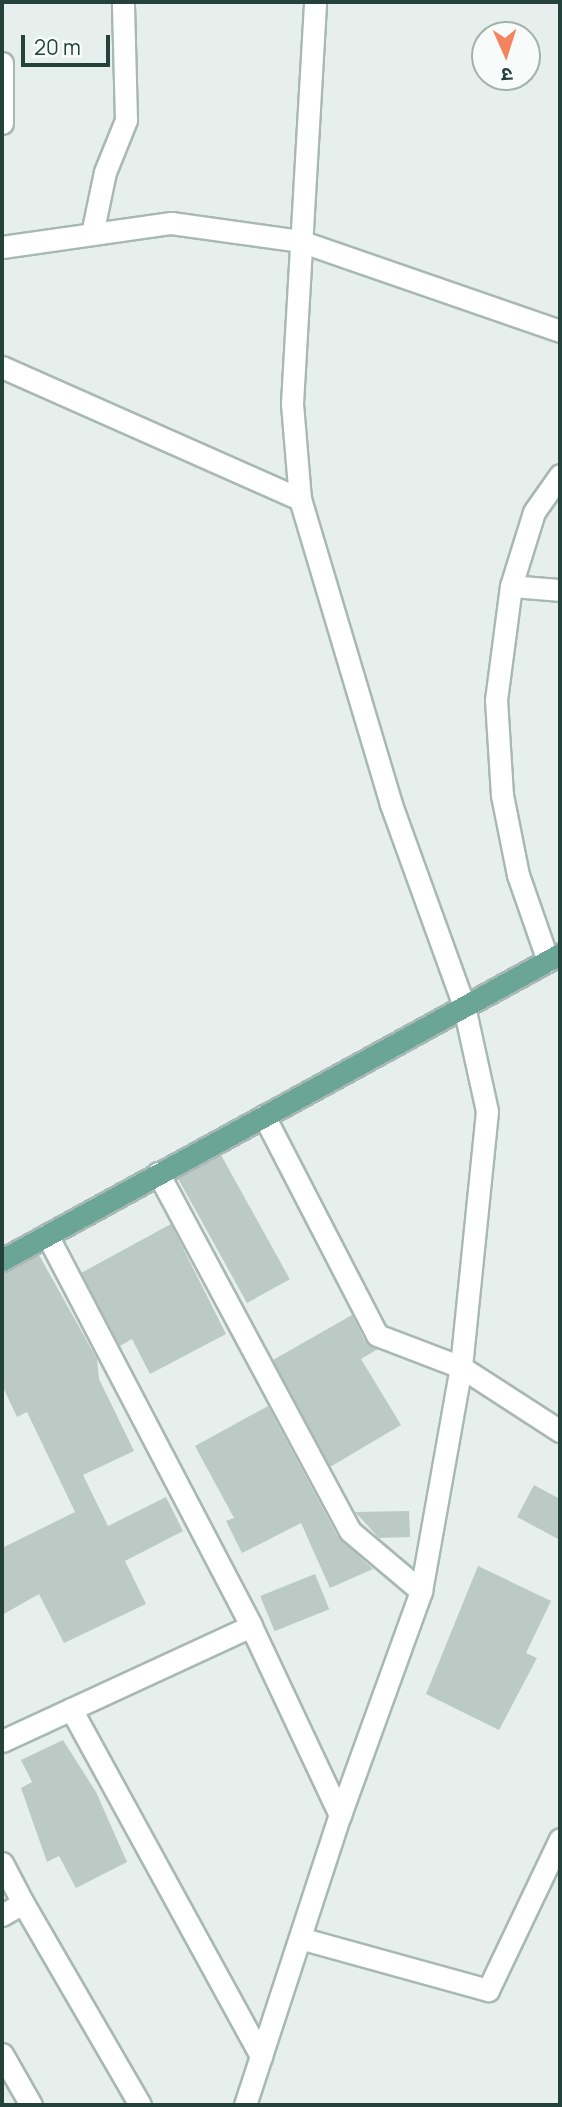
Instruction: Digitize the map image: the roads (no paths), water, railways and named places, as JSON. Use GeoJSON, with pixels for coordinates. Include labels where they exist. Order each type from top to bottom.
{"type":"FeatureCollection","features":[{"type":"Feature","properties":{"kind":"main road"},"geometry":{"type":"LineString","coordinates":[[2,1260],[554,958]]}},
{"type":"Feature","properties":{"kind":"street"},"geometry":{"type":"LineString","coordinates":[[92,234],[105,172],[126,120],[122,2]]}},
{"type":"Feature","properties":{"kind":"street"},"geometry":{"type":"LineString","coordinates":[[245,2105],[303,1939],[340,1815],[421,1591],[461,1367],[487,1111],[464,1006],[391,804],[300,499],[292,402],[315,2]]}},
{"type":"Feature","properties":{"kind":"street"},"geometry":{"type":"LineString","coordinates":[[2,63],[2,123]]}},
{"type":"Feature","properties":{"kind":"street"},"geometry":{"type":"LineString","coordinates":[[2,247],[171,223],[300,241],[560,331]]}},
{"type":"Feature","properties":{"kind":"street"},"geometry":{"type":"LineString","coordinates":[[2,367],[300,499]]}},
{"type":"Feature","properties":{"kind":"street"},"geometry":{"type":"LineString","coordinates":[[554,958],[518,875],[502,795],[496,700],[511,586],[534,512],[560,475]]}},
{"type":"Feature","properties":{"kind":"street"},"geometry":{"type":"LineString","coordinates":[[511,586],[560,590]]}},
{"type":"Feature","properties":{"kind":"street"},"geometry":{"type":"LineString","coordinates":[[264,1116],[377,1335],[461,1367],[560,1431]]}},
{"type":"Feature","properties":{"kind":"street"},"geometry":{"type":"LineString","coordinates":[[158,1174],[350,1531],[421,1591]]}},
{"type":"Feature","properties":{"kind":"street"},"geometry":{"type":"LineString","coordinates":[[47,1235],[251,1626],[340,1815]]}},
{"type":"Feature","properties":{"kind":"street"},"geometry":{"type":"LineString","coordinates":[[2,1741],[251,1626]]}},
{"type":"Feature","properties":{"kind":"street"},"geometry":{"type":"LineString","coordinates":[[71,1709],[261,2056]]}},
{"type":"Feature","properties":{"kind":"street"},"geometry":{"type":"LineString","coordinates":[[303,1939],[488,1990],[560,1839]]}},
{"type":"Feature","properties":{"kind":"street"},"geometry":{"type":"LineString","coordinates":[[2,1863],[140,2105]]}},
{"type":"Feature","properties":{"kind":"street"},"geometry":{"type":"LineString","coordinates":[[2,1915],[23,1903]]}},
{"type":"Feature","properties":{"kind":"street"},"geometry":{"type":"LineString","coordinates":[[2,2054],[32,2105]]}}]}
